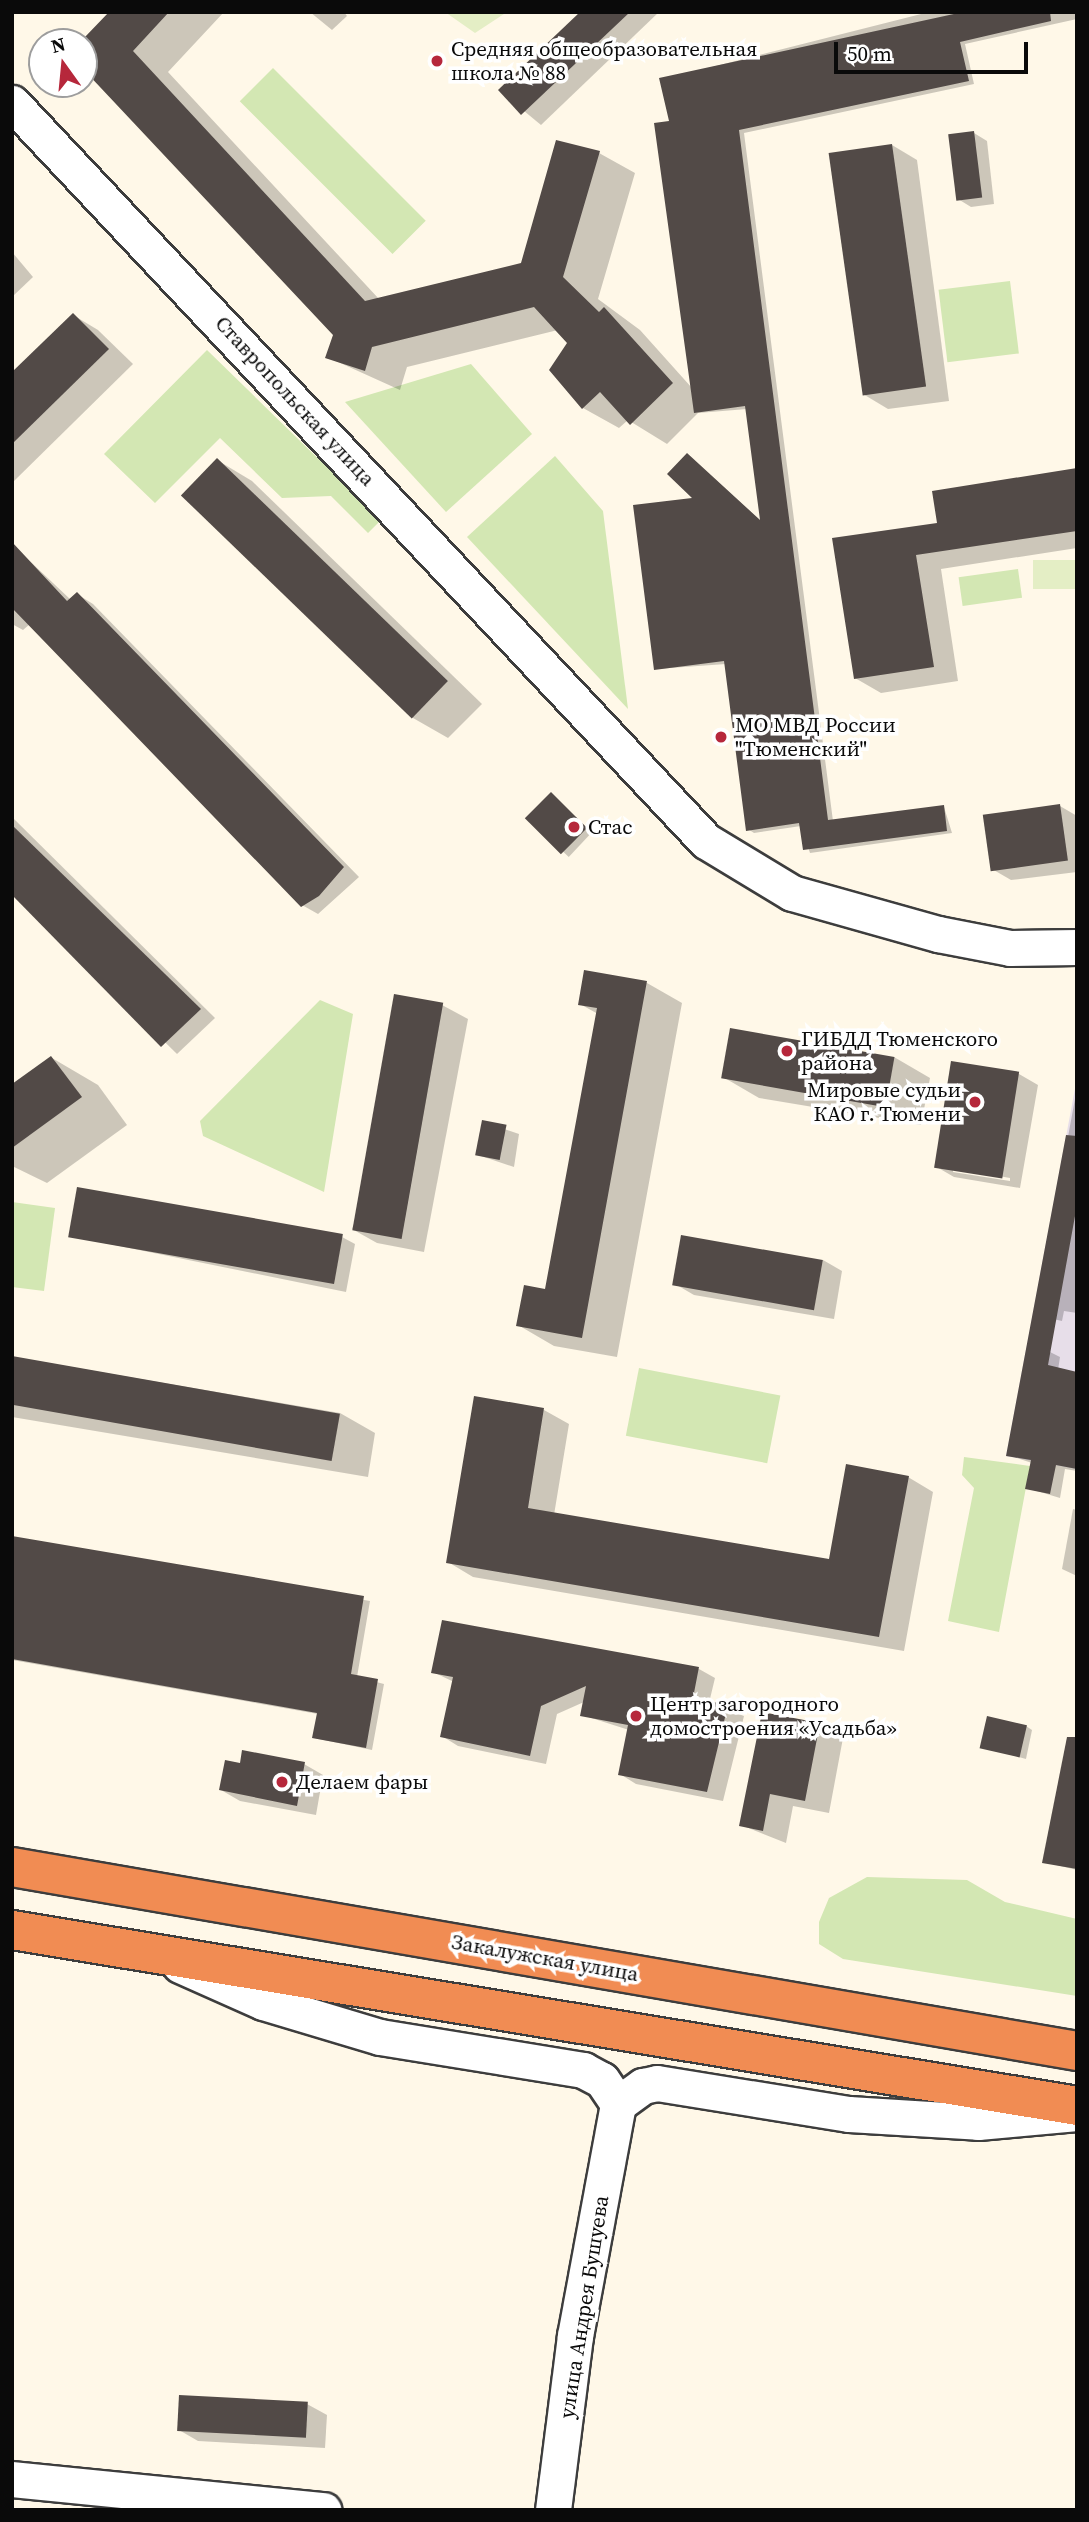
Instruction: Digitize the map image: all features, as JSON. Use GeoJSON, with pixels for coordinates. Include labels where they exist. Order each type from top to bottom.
{"type":"FeatureCollection","features":[{"type":"Feature","properties":{"kind":"highway","name":"Закалужская улица"},"geometry":{"type":"LineString","coordinates":[[12,1867],[1077,2052]]}},
{"type":"Feature","properties":{"kind":"highway"},"geometry":{"type":"LineString","coordinates":[[12,1930],[170,1961],[1077,2106]]}},
{"type":"Feature","properties":{"kind":"street","name":"Ставропольская улица"},"geometry":{"type":"LineString","coordinates":[[12,103],[577,699],[706,841],[792,893],[938,934],[1010,948],[1077,947]]}},
{"type":"Feature","properties":{"kind":"street"},"geometry":{"type":"LineString","coordinates":[[170,1961],[263,2002],[380,2037],[583,2070],[603,2080],[618,2104],[642,2086],[657,2084],[849,2114],[978,2122],[1077,2113]]}},
{"type":"Feature","properties":{"kind":"street","name":"улица Андрея Бушуева"},"geometry":{"type":"LineString","coordinates":[[553,2510],[597,2219],[618,2104]]}},
{"type":"Feature","properties":{"kind":"street"},"geometry":{"type":"LineString","coordinates":[[12,2479],[323,2510]]}},
{"type":"Feature","properties":{"kind":"shaded area"},"geometry":{"type":"Polygon","coordinates":[[[1077,1078],[1077,1469],[1006,1456],[1077,1078]]]}},
{"type":"Feature","properties":{"kind":"green space"},"geometry":{"type":"Polygon","coordinates":[[[445,12],[507,12],[475,33],[445,12]]]}},
{"type":"Feature","properties":{"kind":"green space"},"geometry":{"type":"Polygon","coordinates":[[[273,68],[426,221],[393,254],[240,101],[273,68]]]}},
{"type":"Feature","properties":{"kind":"green space"},"geometry":{"type":"Polygon","coordinates":[[[1010,281],[1019,353],[947,362],[939,290],[1010,281]]]}},
{"type":"Feature","properties":{"kind":"green space"},"geometry":{"type":"Polygon","coordinates":[[[207,350],[381,520],[368,533],[331,496],[282,498],[220,438],[155,503],[104,454],[207,350]]]}},
{"type":"Feature","properties":{"kind":"green space"},"geometry":{"type":"Polygon","coordinates":[[[471,364],[532,434],[446,512],[345,402],[471,364]]]}},
{"type":"Feature","properties":{"kind":"green space"},"geometry":{"type":"Polygon","coordinates":[[[555,456],[603,511],[628,709],[467,537],[555,456]]]}},
{"type":"Feature","properties":{"kind":"green space"},"geometry":{"type":"Polygon","coordinates":[[[1033,560],[1077,560],[1077,589],[1033,589],[1033,560]]]}},
{"type":"Feature","properties":{"kind":"green space"},"geometry":{"type":"Polygon","coordinates":[[[1018,569],[1022,598],[963,606],[959,577],[1018,569]]]}},
{"type":"Feature","properties":{"kind":"green space"},"geometry":{"type":"Polygon","coordinates":[[[320,1000],[353,1014],[324,1192],[203,1136],[200,1121],[320,1000]]]}},
{"type":"Feature","properties":{"kind":"green space"},"geometry":{"type":"Polygon","coordinates":[[[12,1202],[55,1208],[44,1291],[12,1287],[12,1202]]]}},
{"type":"Feature","properties":{"kind":"green space"},"geometry":{"type":"Polygon","coordinates":[[[639,1368],[780,1395],[767,1463],[626,1436],[639,1368]]]}},
{"type":"Feature","properties":{"kind":"green space"},"geometry":{"type":"Polygon","coordinates":[[[964,1457],[1030,1466],[999,1632],[948,1621],[974,1488],[962,1475],[964,1457]]]}},
{"type":"Feature","properties":{"kind":"green space"},"geometry":{"type":"Polygon","coordinates":[[[867,1877],[967,1880],[1005,1902],[1077,1919],[1077,1996],[843,1959],[819,1944],[819,1922],[829,1898],[867,1877]]]}},
{"type":"Feature","properties":{"kind":"building"},"geometry":{"type":"Polygon","coordinates":[[[109,12],[169,12],[133,51],[365,301],[521,263],[556,140],[600,151],[563,277],[599,312],[604,307],[673,383],[630,425],[600,392],[582,409],[549,370],[567,343],[534,307],[372,347],[365,371],[325,358],[333,335],[98,85],[98,28],[94,28],[109,12]]]}},
{"type":"Feature","properties":{"kind":"building"},"geometry":{"type":"Polygon","coordinates":[[[580,12],[630,12],[521,115],[498,90],[580,12]]]}},
{"type":"Feature","properties":{"kind":"building"},"geometry":{"type":"Polygon","coordinates":[[[963,12],[1050,12],[1051,21],[960,42],[969,81],[739,130],[828,820],[944,805],[947,831],[803,850],[799,823],[746,831],[724,661],[654,670],[633,505],[692,498],[667,474],[687,453],[760,520],[745,406],[694,413],[654,123],[669,121],[659,78],[963,12]]]}},
{"type":"Feature","properties":{"kind":"building"},"geometry":{"type":"Polygon","coordinates":[[[974,131],[982,198],[956,201],[948,134],[974,131]]]}},
{"type":"Feature","properties":{"kind":"building"},"geometry":{"type":"Polygon","coordinates":[[[892,144],[926,387],[863,396],[829,153],[892,144]]]}},
{"type":"Feature","properties":{"kind":"building"},"geometry":{"type":"Polygon","coordinates":[[[73,313],[109,349],[12,444],[12,372],[73,313]]]}},
{"type":"Feature","properties":{"kind":"building"},"geometry":{"type":"Polygon","coordinates":[[[217,458],[448,681],[412,718],[181,495],[217,458]]]}},
{"type":"Feature","properties":{"kind":"building"},"geometry":{"type":"Polygon","coordinates":[[[1077,468],[1077,531],[916,555],[934,667],[854,679],[832,538],[937,523],[932,491],[1077,468]]]}},
{"type":"Feature","properties":{"kind":"building"},"geometry":{"type":"Polygon","coordinates":[[[12,542],[67,601],[77,592],[344,867],[319,896],[301,907],[12,608],[12,542]]]}},
{"type":"Feature","properties":{"kind":"building"},"geometry":{"type":"Polygon","coordinates":[[[551,792],[587,828],[561,854],[525,818],[551,792]]]}},
{"type":"Feature","properties":{"kind":"building"},"geometry":{"type":"Polygon","coordinates":[[[1060,804],[1068,860],[991,871],[983,815],[1060,804]]]}},
{"type":"Feature","properties":{"kind":"building"},"geometry":{"type":"Polygon","coordinates":[[[12,825],[201,1009],[161,1047],[12,895],[12,825]]]}},
{"type":"Feature","properties":{"kind":"building"},"geometry":{"type":"Polygon","coordinates":[[[584,970],[647,981],[582,1338],[516,1326],[524,1285],[545,1289],[597,1008],[578,1005],[584,970]]]}},
{"type":"Feature","properties":{"kind":"building"},"geometry":{"type":"Polygon","coordinates":[[[394,994],[443,1003],[402,1239],[352,1230],[394,994]]]}},
{"type":"Feature","properties":{"kind":"building"},"geometry":{"type":"Polygon","coordinates":[[[730,1028],[894,1057],[886,1107],[721,1078],[730,1028]]]}},
{"type":"Feature","properties":{"kind":"building"},"geometry":{"type":"Polygon","coordinates":[[[51,1056],[82,1097],[12,1148],[12,1084],[51,1056]]]}},
{"type":"Feature","properties":{"kind":"building"},"geometry":{"type":"Polygon","coordinates":[[[951,1061],[1019,1072],[1002,1178],[934,1168],[951,1061]]]}},
{"type":"Feature","properties":{"kind":"building"},"geometry":{"type":"Polygon","coordinates":[[[482,1120],[507,1125],[500,1160],[475,1155],[482,1120]]]}},
{"type":"Feature","properties":{"kind":"building"},"geometry":{"type":"Polygon","coordinates":[[[1066,1135],[1077,1136],[1077,1205],[1048,1365],[1077,1372],[1077,1469],[1056,1465],[1050,1494],[1025,1489],[1031,1460],[1006,1456],[1066,1135]]]}},
{"type":"Feature","properties":{"kind":"building"},"geometry":{"type":"Polygon","coordinates":[[[77,1187],[343,1234],[334,1284],[68,1237],[77,1187]]]}},
{"type":"Feature","properties":{"kind":"building"},"geometry":{"type":"Polygon","coordinates":[[[681,1235],[823,1260],[814,1310],[672,1285],[681,1235]]]}},
{"type":"Feature","properties":{"kind":"building"},"geometry":{"type":"Polygon","coordinates":[[[12,1356],[340,1414],[332,1461],[12,1405],[12,1356]]]}},
{"type":"Feature","properties":{"kind":"building"},"geometry":{"type":"Polygon","coordinates":[[[474,1396],[544,1408],[528,1508],[829,1559],[846,1464],[909,1476],[879,1637],[446,1563],[474,1396]]]}},
{"type":"Feature","properties":{"kind":"building"},"geometry":{"type":"Polygon","coordinates":[[[12,1536],[364,1596],[351,1674],[378,1679],[366,1748],[312,1738],[317,1713],[12,1659],[12,1536]]]}},
{"type":"Feature","properties":{"kind":"building"},"geometry":{"type":"Polygon","coordinates":[[[442,1620],[699,1667],[693,1698],[728,1705],[707,1792],[618,1775],[628,1725],[580,1716],[586,1686],[541,1706],[530,1756],[440,1737],[453,1677],[431,1673],[442,1620]]]}},
{"type":"Feature","properties":{"kind":"building"},"geometry":{"type":"Polygon","coordinates":[[[762,1712],[820,1723],[805,1801],[770,1794],[763,1831],[739,1826],[762,1712]]]}},
{"type":"Feature","properties":{"kind":"building"},"geometry":{"type":"Polygon","coordinates":[[[987,1716],[1027,1725],[1020,1757],[980,1748],[987,1716]]]}},
{"type":"Feature","properties":{"kind":"building"},"geometry":{"type":"Polygon","coordinates":[[[1067,1737],[1077,1737],[1077,1869],[1042,1863],[1067,1737]]]}},
{"type":"Feature","properties":{"kind":"building"},"geometry":{"type":"Polygon","coordinates":[[[242,1750],[305,1762],[297,1806],[219,1790],[225,1760],[240,1763],[242,1750]]]}},
{"type":"Feature","properties":{"kind":"building"},"geometry":{"type":"Polygon","coordinates":[[[179,2395],[308,2402],[306,2438],[177,2431],[179,2395]]]}},
{"type":"Feature","properties":{"kind":"place","name":"Средняя общеобразовательная школа № 88"},"geometry":{"type":"Point","coordinates":[437,61]}},
{"type":"Feature","properties":{"kind":"place","name":"МО МВД России \"Тюменский\""},"geometry":{"type":"Point","coordinates":[721,737]}},
{"type":"Feature","properties":{"kind":"place","name":"Стас"},"geometry":{"type":"Point","coordinates":[574,827]}},
{"type":"Feature","properties":{"kind":"place","name":"ГИБДД Тюменского района"},"geometry":{"type":"Point","coordinates":[787,1051]}},
{"type":"Feature","properties":{"kind":"place","name":"Мировые судьи КАО г. Тюмени"},"geometry":{"type":"Point","coordinates":[975,1102]}},
{"type":"Feature","properties":{"kind":"place","name":"Центр загородного домостроения «Усадьба»"},"geometry":{"type":"Point","coordinates":[636,1716]}},
{"type":"Feature","properties":{"kind":"place","name":"Делаем фары"},"geometry":{"type":"Point","coordinates":[282,1782]}}]}
